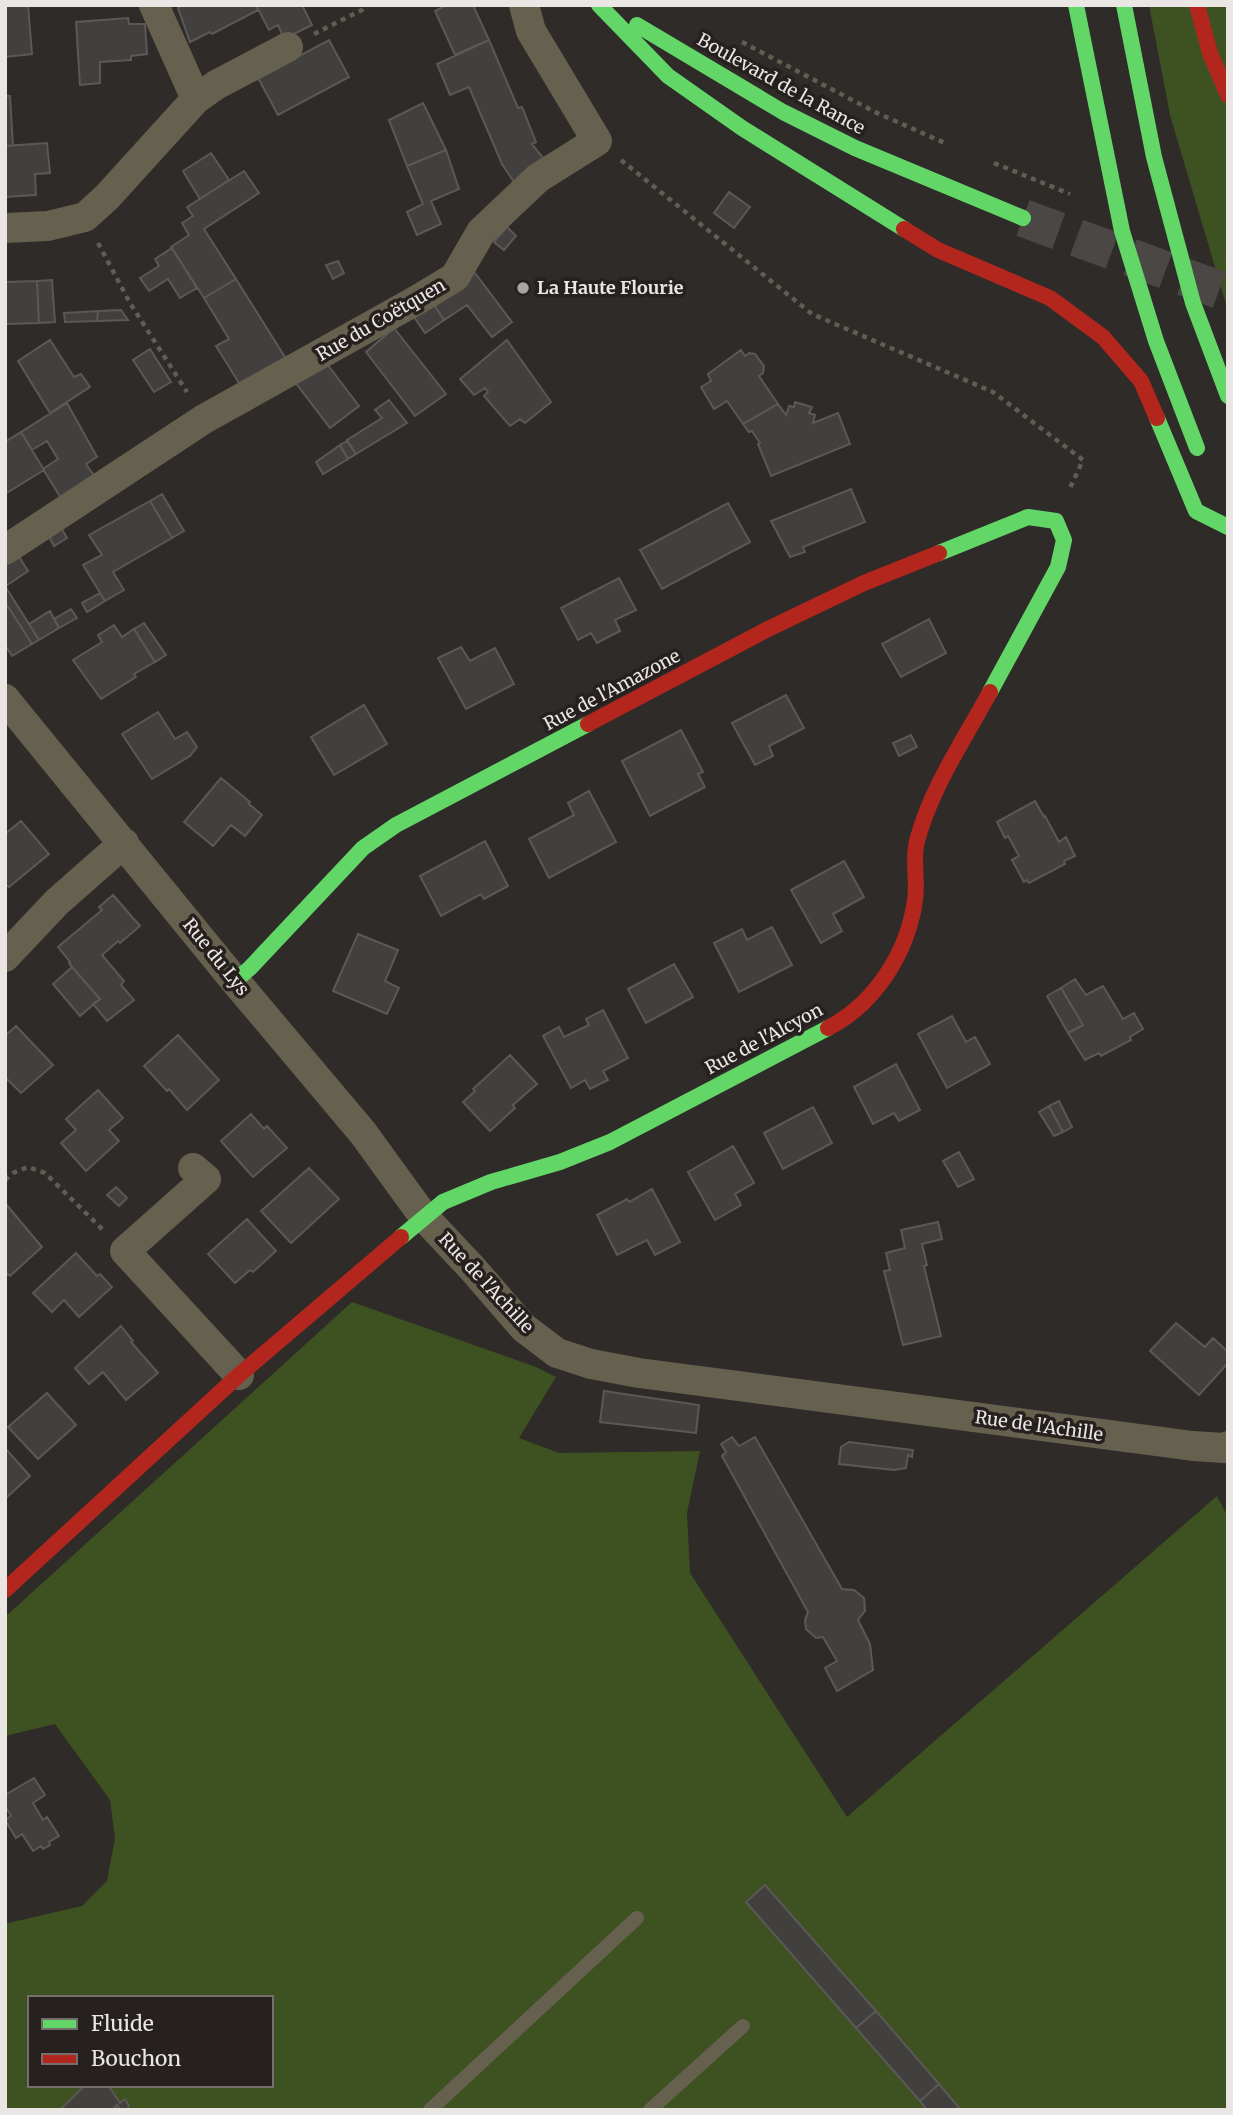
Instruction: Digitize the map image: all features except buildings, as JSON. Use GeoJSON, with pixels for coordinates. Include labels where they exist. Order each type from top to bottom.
{"type":"FeatureCollection","features":[{"type":"Feature","properties":{"kind":"street"},"geometry":{"type":"LineString","coordinates":[[154,5],[196,99]]}},
{"type":"Feature","properties":{"kind":"street"},"geometry":{"type":"LineString","coordinates":[[524,5],[531,31],[597,141]]}},
{"type":"Feature","properties":{"kind":"street"},"geometry":{"type":"LineString","coordinates":[[598,5],[668,76],[741,128],[937,250],[1050,298],[1103,337],[1141,381],[1196,510],[1228,527]]}},
{"type":"Feature","properties":{"kind":"street","name":"Boulevard de la Rance"},"geometry":{"type":"LineString","coordinates":[[604,5],[783,112],[855,148],[1023,218]]}},
{"type":"Feature","properties":{"kind":"street"},"geometry":{"type":"LineString","coordinates":[[1076,5],[1123,232],[1145,308],[1202,460]]}},
{"type":"Feature","properties":{"kind":"street"},"geometry":{"type":"LineString","coordinates":[[1124,5],[1154,157],[1193,303],[1228,397]]}},
{"type":"Feature","properties":{"kind":"street"},"geometry":{"type":"LineString","coordinates":[[1197,5],[1210,53],[1226,89]]}},
{"type":"Feature","properties":{"kind":"street"},"geometry":{"type":"LineString","coordinates":[[5,228],[48,226],[85,217],[107,197],[196,99],[216,85],[288,47]]}},
{"type":"Feature","properties":{"kind":"street","name":"Rue du Coëtquen"},"geometry":{"type":"LineString","coordinates":[[5,551],[204,419],[455,277],[481,232],[538,178],[597,141]]}},
{"type":"Feature","properties":{"kind":"street","name":"Rue de l'Amazone"},"geometry":{"type":"LineString","coordinates":[[235,981],[363,848],[396,825],[768,629],[864,583],[1027,517],[1056,521]]}},
{"type":"Feature","properties":{"kind":"street","name":"Rue de l'Alcyon"},"geometry":{"type":"LineString","coordinates":[[424,1217],[443,1202],[491,1182],[560,1162],[610,1142],[834,1025],[873,994],[904,944],[915,900],[916,845],[932,799],[1058,567],[1064,540],[1056,521]]}},
{"type":"Feature","properties":{"kind":"street","name":"Rue du Lys"},"geometry":{"type":"LineString","coordinates":[[5,699],[363,1133],[424,1217]]}},
{"type":"Feature","properties":{"kind":"street"},"geometry":{"type":"LineString","coordinates":[[5,957],[57,902],[124,843]]}},
{"type":"Feature","properties":{"kind":"street"},"geometry":{"type":"LineString","coordinates":[[193,1168],[206,1179],[125,1251],[239,1375]]}},
{"type":"Feature","properties":{"kind":"street","name":"Rue de l'Achille"},"geometry":{"type":"LineString","coordinates":[[5,1590],[239,1375],[424,1217],[524,1328],[557,1353],[591,1364],[639,1373],[1227,1452]]}},
{"type":"Feature","properties":{"kind":"lane"},"geometry":{"type":"LineString","coordinates":[[430,2110],[637,1918]]}},
{"type":"Feature","properties":{"kind":"lane"},"geometry":{"type":"LineString","coordinates":[[650,2110],[743,2026]]}},
{"type":"Feature","properties":{"kind":"path"},"geometry":{"type":"LineString","coordinates":[[288,47],[362,10],[364,5]]}},
{"type":"Feature","properties":{"kind":"path"},"geometry":{"type":"LineString","coordinates":[[740,41],[875,112],[956,148]]}},
{"type":"Feature","properties":{"kind":"path"},"geometry":{"type":"LineString","coordinates":[[597,141],[813,314],[993,392],[1083,460],[1056,521]]}},
{"type":"Feature","properties":{"kind":"path"},"geometry":{"type":"LineString","coordinates":[[989,162],[1070,194]]}},
{"type":"Feature","properties":{"kind":"path"},"geometry":{"type":"LineString","coordinates":[[85,217],[130,303],[204,419]]}},
{"type":"Feature","properties":{"kind":"path"},"geometry":{"type":"LineString","coordinates":[[5,1180],[27,1167],[45,1173],[125,1251]]}},
{"type":"Feature","properties":{"kind":"green space"},"geometry":{"type":"Polygon","coordinates":[[[1149,5],[1228,5],[1228,311],[1170,115],[1149,5]]]}},
{"type":"Feature","properties":{"kind":"green space"},"geometry":{"type":"Polygon","coordinates":[[[352,1302],[536,1367],[556,1377],[519,1438],[559,1453],[700,1451],[687,1513],[690,1573],[847,1817],[1217,1496],[1228,1517],[1228,2110],[5,2110],[5,1920],[8,1923],[82,1906],[107,1881],[115,1838],[110,1800],[55,1724],[5,1736],[5,1617],[352,1302]]]}},
{"type":"Feature","properties":{"kind":"tunnel"},"geometry":{"type":"LineString","coordinates":[[1023,218],[1228,293]]}},
{"type":"Feature","properties":{"kind":"traffic: fast"},"geometry":{"type":"LineString","coordinates":[[599,5],[668,76],[742,128],[904,229]]}},
{"type":"Feature","properties":{"kind":"traffic: fast"},"geometry":{"type":"LineString","coordinates":[[1076,5],[1122,231],[1156,341],[1197,448]]}},
{"type":"Feature","properties":{"kind":"traffic: fast"},"geometry":{"type":"LineString","coordinates":[[1124,5],[1154,157],[1193,303],[1228,396]]}},
{"type":"Feature","properties":{"kind":"traffic: fast"},"geometry":{"type":"LineString","coordinates":[[637,25],[783,112],[855,148],[1023,218]]}},
{"type":"Feature","properties":{"kind":"traffic: fast"},"geometry":{"type":"LineString","coordinates":[[1157,418],[1196,511],[1228,527]]}},
{"type":"Feature","properties":{"kind":"traffic: fast"},"geometry":{"type":"LineString","coordinates":[[939,553],[1028,517],[1056,521],[1064,540],[1058,567],[990,692]]}},
{"type":"Feature","properties":{"kind":"traffic: fast"},"geometry":{"type":"LineString","coordinates":[[235,981],[363,848],[396,825],[588,724]]}},
{"type":"Feature","properties":{"kind":"traffic: fast"},"geometry":{"type":"LineString","coordinates":[[401,1237],[443,1202],[491,1182],[560,1162],[610,1142],[828,1028]]}},
{"type":"Feature","properties":{"kind":"traffic: jam"},"geometry":{"type":"LineString","coordinates":[[1197,5],[1210,53],[1228,95]]}},
{"type":"Feature","properties":{"kind":"traffic: jam"},"geometry":{"type":"LineString","coordinates":[[904,229],[938,250],[1050,298],[1103,337],[1141,381],[1157,418]]}},
{"type":"Feature","properties":{"kind":"traffic: jam"},"geometry":{"type":"LineString","coordinates":[[588,724],[768,629],[864,583],[939,553]]}},
{"type":"Feature","properties":{"kind":"traffic: jam"},"geometry":{"type":"LineString","coordinates":[[828,1028],[845,1018],[874,991],[897,957],[905,939],[915,900],[916,848],[923,821],[949,765],[990,692]]}},
{"type":"Feature","properties":{"kind":"traffic: jam"},"geometry":{"type":"LineString","coordinates":[[5,1590],[239,1375],[401,1237]]}},
{"type":"Feature","properties":{"kind":"place","name":"La Haute Flourie"},"geometry":{"type":"Point","coordinates":[523,288]}}]}
